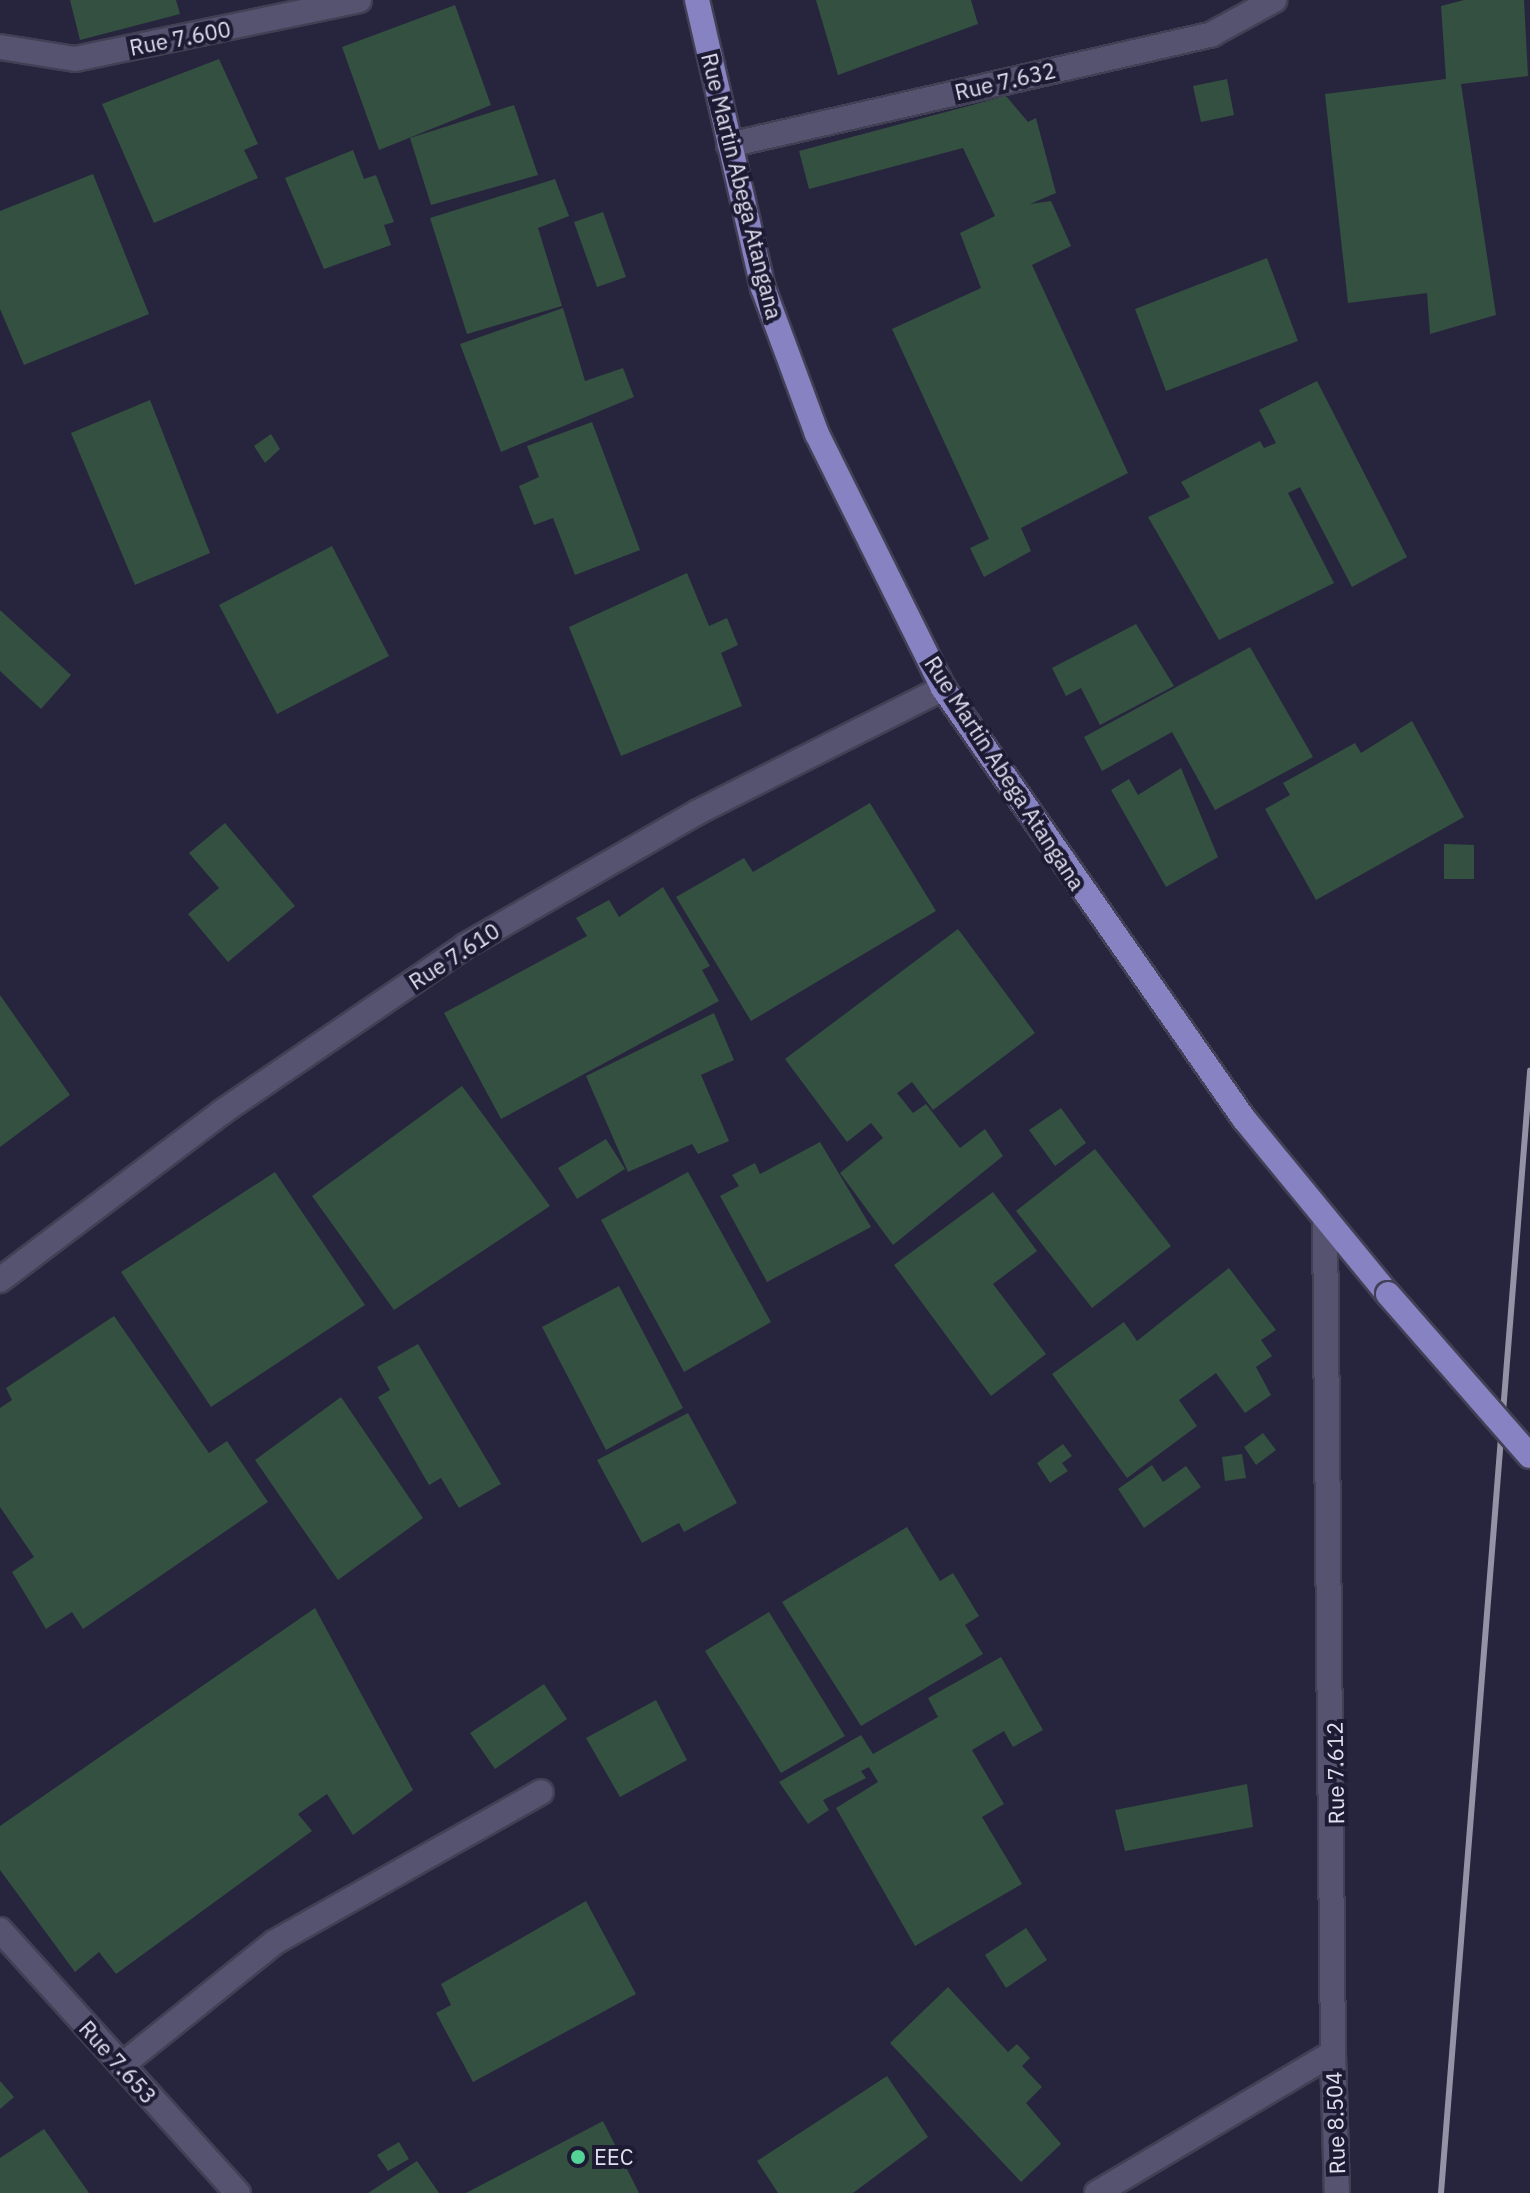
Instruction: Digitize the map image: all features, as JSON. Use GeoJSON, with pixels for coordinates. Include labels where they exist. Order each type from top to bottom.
{"type":"FeatureCollection","features":[{"type":"Feature","properties":{"kind":"main road","name":"Rue Martin Abega Atangana"},"geometry":{"type":"LineString","coordinates":[[697,0],[763,288],[817,434],[943,688],[1137,972],[1325,1218],[1530,1456]]}},
{"type":"Feature","properties":{"kind":"street","name":"Rue 7.600"},"geometry":{"type":"LineString","coordinates":[[0,47],[75,59],[359,0]]}},
{"type":"Feature","properties":{"kind":"street","name":"Rue 7.632"},"geometry":{"type":"LineString","coordinates":[[729,145],[1212,34],[1274,0]]}},
{"type":"Feature","properties":{"kind":"street","name":"Rue 7.610"},"geometry":{"type":"LineString","coordinates":[[0,1280],[222,1112],[465,946],[698,812],[943,688]]}},
{"type":"Feature","properties":{"kind":"street","name":"Rue 7.612"},"geometry":{"type":"LineString","coordinates":[[1325,1218],[1333,2053]]}},
{"type":"Feature","properties":{"kind":"street"},"geometry":{"type":"LineString","coordinates":[[122,2065],[275,1942],[541,1792]]}},
{"type":"Feature","properties":{"kind":"street","name":"Rue 7.653"},"geometry":{"type":"LineString","coordinates":[[0,1930],[238,2193]]}},
{"type":"Feature","properties":{"kind":"street"},"geometry":{"type":"LineString","coordinates":[[1097,2193],[1333,2053]]}},
{"type":"Feature","properties":{"kind":"street","name":"Rue 8.504"},"geometry":{"type":"LineString","coordinates":[[1333,2053],[1337,2193]]}},
{"type":"Feature","properties":{"kind":"building"},"geometry":{"type":"Polygon","coordinates":[[[70,0],[176,0],[180,14],[80,40],[70,0]]]}},
{"type":"Feature","properties":{"kind":"building"},"geometry":{"type":"Polygon","coordinates":[[[816,0],[971,0],[978,24],[838,75],[816,0]]]}},
{"type":"Feature","properties":{"kind":"building"},"geometry":{"type":"Polygon","coordinates":[[[1464,0],[1524,0],[1528,76],[1461,84],[1496,315],[1430,334],[1427,293],[1348,303],[1325,94],[1446,79],[1441,6],[1464,0]]]}},
{"type":"Feature","properties":{"kind":"building"},"geometry":{"type":"Polygon","coordinates":[[[455,5],[491,105],[379,150],[342,47],[455,5]]]}},
{"type":"Feature","properties":{"kind":"building"},"geometry":{"type":"Polygon","coordinates":[[[219,59],[258,144],[244,150],[258,178],[154,223],[102,104],[219,59]]]}},
{"type":"Feature","properties":{"kind":"building"},"geometry":{"type":"Polygon","coordinates":[[[1227,79],[1234,115],[1201,122],[1193,86],[1227,79]]]}},
{"type":"Feature","properties":{"kind":"building"},"geometry":{"type":"Polygon","coordinates":[[[1006,96],[1028,122],[1036,118],[1056,193],[1030,204],[1051,201],[1071,246],[1032,265],[1128,473],[1021,528],[1031,551],[984,577],[970,548],[989,539],[892,329],[981,288],[960,233],[995,216],[963,148],[809,189],[799,151],[1006,96]]]}},
{"type":"Feature","properties":{"kind":"building"},"geometry":{"type":"Polygon","coordinates":[[[514,105],[538,175],[431,205],[410,138],[514,105]]]}},
{"type":"Feature","properties":{"kind":"building"},"geometry":{"type":"Polygon","coordinates":[[[353,150],[364,179],[376,175],[394,222],[384,225],[391,245],[324,269],[285,178],[353,150]]]}},
{"type":"Feature","properties":{"kind":"building"},"geometry":{"type":"Polygon","coordinates":[[[93,174],[149,314],[24,365],[0,309],[0,211],[93,174]]]}},
{"type":"Feature","properties":{"kind":"building"},"geometry":{"type":"Polygon","coordinates":[[[555,179],[569,216],[538,228],[562,306],[467,334],[430,218],[555,179]]]}},
{"type":"Feature","properties":{"kind":"building"},"geometry":{"type":"Polygon","coordinates":[[[603,212],[626,277],[597,287],[574,222],[603,212]]]}},
{"type":"Feature","properties":{"kind":"building"},"geometry":{"type":"Polygon","coordinates":[[[1267,258],[1298,341],[1166,391],[1135,309],[1267,258]]]}},
{"type":"Feature","properties":{"kind":"building"},"geometry":{"type":"Polygon","coordinates":[[[563,308],[585,381],[623,368],[634,397],[501,452],[460,344],[563,308]]]}},
{"type":"Feature","properties":{"kind":"building"},"geometry":{"type":"Polygon","coordinates":[[[1317,381],[1407,557],[1352,587],[1300,487],[1288,493],[1334,583],[1219,640],[1148,517],[1190,497],[1181,482],[1260,441],[1264,448],[1276,443],[1259,410],[1317,381]]]}},
{"type":"Feature","properties":{"kind":"building"},"geometry":{"type":"Polygon","coordinates":[[[150,400],[210,553],[135,585],[71,433],[150,400]]]}},
{"type":"Feature","properties":{"kind":"building"},"geometry":{"type":"Polygon","coordinates":[[[592,422],[640,550],[575,575],[553,518],[534,525],[519,486],[539,477],[527,446],[592,422]]]}},
{"type":"Feature","properties":{"kind":"building"},"geometry":{"type":"Polygon","coordinates":[[[271,434],[280,449],[265,463],[254,446],[271,434]]]}},
{"type":"Feature","properties":{"kind":"building"},"geometry":{"type":"Polygon","coordinates":[[[332,546],[389,656],[277,714],[219,605],[332,546]]]}},
{"type":"Feature","properties":{"kind":"building"},"geometry":{"type":"Polygon","coordinates":[[[687,573],[709,626],[727,618],[738,645],[721,653],[742,706],[621,756],[569,627],[687,573]]]}},
{"type":"Feature","properties":{"kind":"building"},"geometry":{"type":"Polygon","coordinates":[[[0,610],[71,675],[41,709],[0,671],[0,610]]]}},
{"type":"Feature","properties":{"kind":"building"},"geometry":{"type":"Polygon","coordinates":[[[1136,624],[1174,686],[1100,725],[1081,688],[1066,696],[1052,668],[1136,624]]]}},
{"type":"Feature","properties":{"kind":"building"},"geometry":{"type":"Polygon","coordinates":[[[1250,647],[1313,757],[1215,810],[1172,732],[1102,771],[1084,737],[1250,647]]]}},
{"type":"Feature","properties":{"kind":"building"},"geometry":{"type":"Polygon","coordinates":[[[1412,721],[1464,817],[1316,900],[1265,809],[1290,795],[1283,783],[1355,743],[1361,753],[1412,721]]]}},
{"type":"Feature","properties":{"kind":"building"},"geometry":{"type":"Polygon","coordinates":[[[1181,768],[1218,857],[1166,887],[1111,790],[1129,779],[1138,795],[1181,768]]]}},
{"type":"Feature","properties":{"kind":"building"},"geometry":{"type":"Polygon","coordinates":[[[870,803],[936,911],[751,1021],[676,897],[744,858],[753,872],[870,803]]]}},
{"type":"Feature","properties":{"kind":"building"},"geometry":{"type":"Polygon","coordinates":[[[225,823],[295,906],[228,962],[188,914],[219,888],[189,853],[225,823]]]}},
{"type":"Feature","properties":{"kind":"building"},"geometry":{"type":"Polygon","coordinates":[[[1444,844],[1474,845],[1474,879],[1444,879],[1444,844]]]}},
{"type":"Feature","properties":{"kind":"building"},"geometry":{"type":"Polygon","coordinates":[[[663,887],[710,966],[702,970],[719,1001],[501,1119],[444,1013],[587,936],[576,918],[609,900],[619,917],[663,887]]]}},
{"type":"Feature","properties":{"kind":"building"},"geometry":{"type":"Polygon","coordinates":[[[958,929],[1035,1033],[933,1110],[912,1082],[897,1093],[913,1113],[926,1104],[960,1148],[985,1129],[1003,1156],[893,1245],[840,1173],[883,1138],[871,1123],[847,1142],[785,1059],[958,929]]]}},
{"type":"Feature","properties":{"kind":"building"},"geometry":{"type":"Polygon","coordinates":[[[0,995],[70,1095],[0,1147],[0,995]]]}},
{"type":"Feature","properties":{"kind":"building"},"geometry":{"type":"Polygon","coordinates":[[[714,1013],[734,1060],[701,1075],[729,1141],[698,1154],[692,1144],[628,1172],[586,1076],[714,1013]]]}},
{"type":"Feature","properties":{"kind":"building"},"geometry":{"type":"Polygon","coordinates":[[[462,1086],[550,1206],[394,1310],[312,1196],[462,1086]]]}},
{"type":"Feature","properties":{"kind":"building"},"geometry":{"type":"Polygon","coordinates":[[[1061,1108],[1086,1143],[1055,1166],[1029,1130],[1061,1108]]]}},
{"type":"Feature","properties":{"kind":"building"},"geometry":{"type":"Polygon","coordinates":[[[606,1139],[625,1169],[577,1199],[558,1168],[606,1139]]]}},
{"type":"Feature","properties":{"kind":"building"},"geometry":{"type":"Polygon","coordinates":[[[820,1142],[871,1227],[767,1282],[720,1196],[739,1186],[732,1175],[755,1163],[760,1174],[820,1142]]]}},
{"type":"Feature","properties":{"kind":"building"},"geometry":{"type":"Polygon","coordinates":[[[1095,1149],[1171,1246],[1092,1308],[1016,1211],[1095,1149]]]}},
{"type":"Feature","properties":{"kind":"building"},"geometry":{"type":"Polygon","coordinates":[[[275,1172],[365,1305],[211,1407],[121,1272],[275,1172]]]}},
{"type":"Feature","properties":{"kind":"building"},"geometry":{"type":"Polygon","coordinates":[[[688,1172],[771,1322],[684,1372],[601,1220],[688,1172]]]}},
{"type":"Feature","properties":{"kind":"building"},"geometry":{"type":"Polygon","coordinates":[[[993,1192],[1037,1251],[993,1284],[1046,1354],[991,1396],[894,1265],[993,1192]]]}},
{"type":"Feature","properties":{"kind":"building"},"geometry":{"type":"Polygon","coordinates":[[[1229,1268],[1276,1330],[1261,1340],[1272,1356],[1256,1367],[1271,1395],[1245,1413],[1216,1373],[1179,1400],[1197,1426],[1127,1478],[1052,1374],[1124,1322],[1137,1341],[1229,1268]]]}},
{"type":"Feature","properties":{"kind":"building"},"geometry":{"type":"Polygon","coordinates":[[[619,1286],[683,1408],[606,1450],[542,1327],[619,1286]]]}},
{"type":"Feature","properties":{"kind":"building"},"geometry":{"type":"Polygon","coordinates":[[[114,1316],[209,1453],[227,1441],[268,1502],[83,1629],[72,1612],[46,1629],[12,1572],[34,1557],[0,1507],[0,1408],[12,1400],[6,1388],[114,1316]]]}},
{"type":"Feature","properties":{"kind":"building"},"geometry":{"type":"Polygon","coordinates":[[[418,1344],[501,1484],[459,1508],[441,1478],[429,1485],[378,1397],[390,1390],[377,1367],[418,1344]]]}},
{"type":"Feature","properties":{"kind":"building"},"geometry":{"type":"Polygon","coordinates":[[[341,1397],[423,1518],[338,1580],[255,1460],[341,1397]]]}},
{"type":"Feature","properties":{"kind":"building"},"geometry":{"type":"Polygon","coordinates":[[[688,1413],[737,1503],[684,1532],[679,1523],[642,1543],[597,1460],[688,1413]]]}},
{"type":"Feature","properties":{"kind":"building"},"geometry":{"type":"Polygon","coordinates":[[[1263,1433],[1276,1450],[1256,1465],[1244,1447],[1263,1433]]]}},
{"type":"Feature","properties":{"kind":"building"},"geometry":{"type":"Polygon","coordinates":[[[1063,1444],[1072,1456],[1062,1463],[1068,1471],[1050,1483],[1037,1463],[1063,1444]]]}},
{"type":"Feature","properties":{"kind":"building"},"geometry":{"type":"Polygon","coordinates":[[[1242,1454],[1246,1478],[1225,1481],[1222,1457],[1242,1454]]]}},
{"type":"Feature","properties":{"kind":"building"},"geometry":{"type":"Polygon","coordinates":[[[1152,1465],[1163,1482],[1186,1466],[1201,1487],[1144,1528],[1118,1489],[1152,1465]]]}},
{"type":"Feature","properties":{"kind":"building"},"geometry":{"type":"Polygon","coordinates":[[[907,1527],[940,1581],[953,1573],[979,1616],[965,1625],[983,1654],[861,1726],[782,1602],[907,1527]]]}},
{"type":"Feature","properties":{"kind":"building"},"geometry":{"type":"Polygon","coordinates":[[[315,1608],[413,1790],[353,1835],[327,1794],[298,1814],[312,1831],[116,1974],[99,1952],[75,1972],[0,1870],[0,1826],[315,1608]]]}},
{"type":"Feature","properties":{"kind":"building"},"geometry":{"type":"Polygon","coordinates":[[[769,1612],[845,1736],[781,1773],[705,1651],[769,1612]]]}},
{"type":"Feature","properties":{"kind":"building"},"geometry":{"type":"Polygon","coordinates":[[[1001,1657],[1043,1730],[1013,1747],[1004,1731],[972,1750],[1004,1804],[982,1817],[1022,1884],[915,1946],[836,1808],[878,1782],[869,1767],[861,1771],[866,1778],[823,1800],[829,1810],[808,1824],[779,1782],[861,1735],[873,1754],[938,1717],[928,1698],[1001,1657]]]}},
{"type":"Feature","properties":{"kind":"building"},"geometry":{"type":"Polygon","coordinates":[[[544,1684],[567,1719],[495,1769],[470,1733],[544,1684]]]}},
{"type":"Feature","properties":{"kind":"building"},"geometry":{"type":"Polygon","coordinates":[[[656,1700],[687,1760],[620,1797],[586,1738],[656,1700]]]}},
{"type":"Feature","properties":{"kind":"building"},"geometry":{"type":"Polygon","coordinates":[[[1247,1784],[1253,1827],[1125,1851],[1115,1810],[1247,1784]]]}},
{"type":"Feature","properties":{"kind":"building"},"geometry":{"type":"Polygon","coordinates":[[[586,1901],[636,1994],[473,2082],[436,2013],[451,2005],[441,1984],[586,1901]]]}},
{"type":"Feature","properties":{"kind":"building"},"geometry":{"type":"Polygon","coordinates":[[[1026,1928],[1047,1960],[1006,1988],[985,1955],[1026,1928]]]}},
{"type":"Feature","properties":{"kind":"building"},"geometry":{"type":"Polygon","coordinates":[[[948,1987],[1008,2052],[1017,2044],[1030,2058],[1022,2066],[1042,2087],[1026,2103],[1061,2144],[1021,2182],[890,2043],[948,1987]]]}},
{"type":"Feature","properties":{"kind":"building"},"geometry":{"type":"Polygon","coordinates":[[[887,2076],[928,2137],[853,2193],[778,2193],[757,2161],[887,2076]]]}},
{"type":"Feature","properties":{"kind":"building"},"geometry":{"type":"Polygon","coordinates":[[[0,2081],[14,2097],[0,2109],[0,2081]]]}},
{"type":"Feature","properties":{"kind":"building","name":"EEC"},"geometry":{"type":"Polygon","coordinates":[[[603,2121],[639,2193],[466,2193],[603,2121]]]}},
{"type":"Feature","properties":{"kind":"building"},"geometry":{"type":"Polygon","coordinates":[[[44,2129],[89,2193],[0,2193],[0,2158],[44,2129]]]}},
{"type":"Feature","properties":{"kind":"building"},"geometry":{"type":"Polygon","coordinates":[[[399,2142],[409,2159],[388,2171],[377,2155],[399,2142]]]}},
{"type":"Feature","properties":{"kind":"building"},"geometry":{"type":"Polygon","coordinates":[[[417,2161],[439,2193],[368,2193],[417,2161]]]}},
{"type":"Feature","properties":{"kind":"railway"},"geometry":{"type":"LineString","coordinates":[[1441,2193],[1530,1071]]}},
{"type":"Feature","properties":{"kind":"place","name":"EEC"},"geometry":{"type":"Point","coordinates":[578,2157]}}]}
